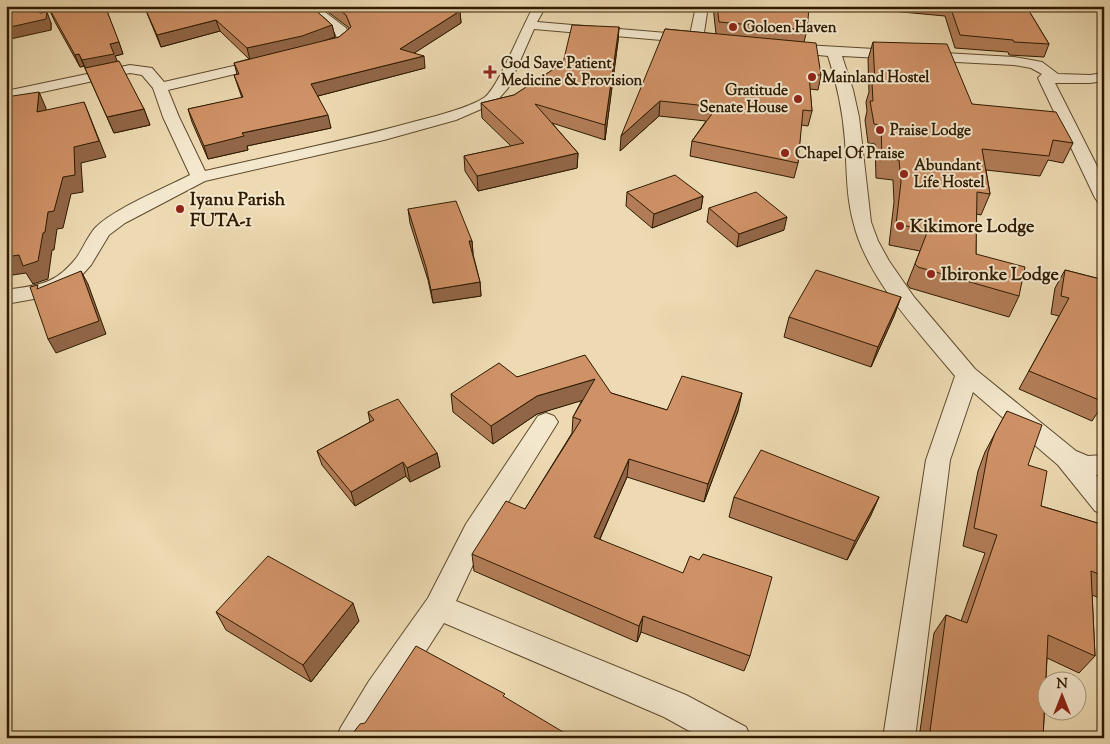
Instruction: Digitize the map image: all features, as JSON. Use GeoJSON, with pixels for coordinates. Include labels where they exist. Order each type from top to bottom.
{"type":"FeatureCollection","features":[{"type":"Feature","properties":{"kind":"street"},"geometry":{"type":"LineString","coordinates":[[313,9],[332,6]]}},
{"type":"Feature","properties":{"kind":"street"},"geometry":{"type":"LineString","coordinates":[[6,297],[45,291],[66,282],[84,261],[102,232],[113,224],[199,177],[378,137],[472,109],[490,100],[501,88],[529,25],[540,6]]}},
{"type":"Feature","properties":{"kind":"street"},"geometry":{"type":"LineString","coordinates":[[529,25],[701,40],[702,6]]}},
{"type":"Feature","properties":{"kind":"street"},"geometry":{"type":"LineString","coordinates":[[308,53],[335,45],[344,39],[341,31],[313,9]]}},
{"type":"Feature","properties":{"kind":"street"},"geometry":{"type":"LineString","coordinates":[[775,47],[834,53],[864,52],[1024,63],[1044,68],[1051,74],[1044,78]]}},
{"type":"Feature","properties":{"kind":"street"},"geometry":{"type":"LineString","coordinates":[[834,53],[845,83],[851,119],[856,181],[862,223],[878,261],[967,375],[1066,458],[1104,503]]}},
{"type":"Feature","properties":{"kind":"street"},"geometry":{"type":"LineString","coordinates":[[160,87],[280,59]]}},
{"type":"Feature","properties":{"kind":"street"},"geometry":{"type":"LineString","coordinates":[[6,96],[130,69],[147,71],[160,87],[171,118],[199,177]]}},
{"type":"Feature","properties":{"kind":"street"},"geometry":{"type":"LineString","coordinates":[[1044,78],[1090,79],[1104,77]]}},
{"type":"Feature","properties":{"kind":"street"},"geometry":{"type":"LineString","coordinates":[[1044,78],[1104,198]]}},
{"type":"Feature","properties":{"kind":"street"},"geometry":{"type":"LineString","coordinates":[[899,738],[938,460],[967,375]]}},
{"type":"Feature","properties":{"kind":"street"},"geometry":{"type":"LineString","coordinates":[[352,738],[380,692],[438,607],[474,532],[546,422]]}},
{"type":"Feature","properties":{"kind":"street"},"geometry":{"type":"LineString","coordinates":[[1066,458],[1086,466],[1104,464]]}},
{"type":"Feature","properties":{"kind":"street"},"geometry":{"type":"LineString","coordinates":[[438,607],[675,706],[735,738]]}},
{"type":"Feature","properties":{"kind":"building"},"geometry":{"type":"Polygon","coordinates":[[[6,6],[34,6],[40,13],[47,12],[46,19],[6,28],[6,6]]]}},
{"type":"Feature","properties":{"kind":"building"},"geometry":{"type":"Polygon","coordinates":[[[69,6],[105,6],[119,42],[110,44],[114,54],[82,60],[79,54],[75,55],[50,10],[69,6]]]}},
{"type":"Feature","properties":{"kind":"building"},"geometry":{"type":"Polygon","coordinates":[[[144,6],[311,6],[332,25],[302,36],[247,48],[216,20],[157,35],[144,6]]]}},
{"type":"Feature","properties":{"kind":"building"},"geometry":{"type":"Polygon","coordinates":[[[334,6],[439,6],[460,11],[400,49],[424,56],[311,84],[328,115],[242,133],[244,136],[204,146],[188,109],[243,97],[234,75],[239,74],[234,63],[339,37],[351,27],[346,15],[334,6]]]}},
{"type":"Feature","properties":{"kind":"building"},"geometry":{"type":"Polygon","coordinates":[[[717,6],[795,6],[809,8],[807,30],[719,22],[717,6]]]}},
{"type":"Feature","properties":{"kind":"building"},"geometry":{"type":"Polygon","coordinates":[[[950,6],[1026,6],[1049,44],[1014,42],[1013,40],[960,35],[950,6]]]}},
{"type":"Feature","properties":{"kind":"building"},"geometry":{"type":"Polygon","coordinates":[[[572,25],[619,27],[605,125],[535,104],[578,153],[477,176],[464,156],[524,143],[481,103],[514,95],[563,63],[572,25]]]}},
{"type":"Feature","properties":{"kind":"building"},"geometry":{"type":"Polygon","coordinates":[[[665,29],[816,43],[821,75],[809,75],[812,111],[803,110],[798,163],[692,141],[717,107],[660,101],[621,136],[665,29]]]}},
{"type":"Feature","properties":{"kind":"building"},"geometry":{"type":"Polygon","coordinates":[[[873,42],[947,44],[972,104],[1056,112],[1073,143],[1053,140],[1049,156],[982,149],[990,194],[977,192],[976,254],[1025,267],[1019,296],[918,267],[915,264],[928,230],[896,224],[901,182],[899,160],[882,158],[881,125],[874,124],[870,101],[873,101],[872,83],[875,84],[873,42]]]}},
{"type":"Feature","properties":{"kind":"building"},"geometry":{"type":"Polygon","coordinates":[[[119,61],[144,109],[107,117],[85,68],[119,61]]]}},
{"type":"Feature","properties":{"kind":"building"},"geometry":{"type":"Polygon","coordinates":[[[39,92],[37,112],[84,102],[99,141],[74,147],[75,175],[63,177],[54,211],[48,212],[38,261],[23,266],[19,255],[6,257],[6,97],[39,92]]]}},
{"type":"Feature","properties":{"kind":"building"},"geometry":{"type":"Polygon","coordinates":[[[675,175],[703,196],[654,214],[627,192],[675,175]]]}},
{"type":"Feature","properties":{"kind":"building"},"geometry":{"type":"Polygon","coordinates":[[[756,192],[787,217],[739,234],[709,208],[756,192]]]}},
{"type":"Feature","properties":{"kind":"building"},"geometry":{"type":"Polygon","coordinates":[[[456,201],[472,241],[469,241],[480,282],[431,290],[408,209],[456,201]]]}},
{"type":"Feature","properties":{"kind":"building"},"geometry":{"type":"Polygon","coordinates":[[[816,270],[901,297],[878,347],[789,317],[816,270]]]}},
{"type":"Feature","properties":{"kind":"building"},"geometry":{"type":"Polygon","coordinates":[[[1065,270],[1104,280],[1104,402],[1029,371],[1069,298],[1061,296],[1065,270]]]}},
{"type":"Feature","properties":{"kind":"building"},"geometry":{"type":"Polygon","coordinates":[[[81,271],[99,321],[48,339],[30,287],[38,285],[37,289],[81,271]]]}},
{"type":"Feature","properties":{"kind":"building"},"geometry":{"type":"Polygon","coordinates":[[[585,355],[611,393],[667,410],[682,376],[742,393],[708,484],[629,459],[594,537],[683,573],[690,556],[699,560],[703,554],[772,577],[750,656],[643,616],[639,626],[472,554],[506,501],[525,509],[581,420],[573,417],[595,379],[537,396],[491,426],[451,394],[499,363],[517,377],[585,355]]]}},
{"type":"Feature","properties":{"kind":"building"},"geometry":{"type":"Polygon","coordinates":[[[398,399],[437,453],[407,468],[403,462],[351,492],[317,451],[374,420],[368,412],[398,399]]]}},
{"type":"Feature","properties":{"kind":"building"},"geometry":{"type":"Polygon","coordinates":[[[1007,411],[1042,425],[1028,465],[1047,471],[1041,506],[1104,525],[1104,576],[1091,571],[1095,656],[1048,635],[1046,672],[1038,672],[1038,722],[1044,722],[1043,738],[929,738],[946,615],[967,623],[997,535],[974,528],[988,452],[995,433],[1007,411]]]}},
{"type":"Feature","properties":{"kind":"building"},"geometry":{"type":"Polygon","coordinates":[[[761,450],[879,497],[855,541],[734,497],[761,450]]]}},
{"type":"Feature","properties":{"kind":"building"},"geometry":{"type":"Polygon","coordinates":[[[268,556],[353,603],[303,665],[216,612],[268,556]]]}},
{"type":"Feature","properties":{"kind":"building"},"geometry":{"type":"Polygon","coordinates":[[[416,646],[505,694],[503,696],[573,738],[350,737],[360,724],[365,723],[416,646]]]}},
{"type":"Feature","properties":{"kind":"place","name":"Goloen Haven"},"geometry":{"type":"Point","coordinates":[733,27]}},
{"type":"Feature","properties":{"kind":"place","name":"God Save Patient Medicine & Provision"},"geometry":{"type":"Point","coordinates":[490,72]}},
{"type":"Feature","properties":{"kind":"place","name":"Mainland Hostel"},"geometry":{"type":"Point","coordinates":[812,77]}},
{"type":"Feature","properties":{"kind":"place","name":"Gratitude Senate House"},"geometry":{"type":"Point","coordinates":[798,99]}},
{"type":"Feature","properties":{"kind":"place","name":"Praise Lodge"},"geometry":{"type":"Point","coordinates":[880,130]}},
{"type":"Feature","properties":{"kind":"place","name":"Chapel Of Praise"},"geometry":{"type":"Point","coordinates":[785,153]}},
{"type":"Feature","properties":{"kind":"place","name":"Abundant Life Hostel"},"geometry":{"type":"Point","coordinates":[904,174]}},
{"type":"Feature","properties":{"kind":"place","name":"Iyanu Parish FUTA-1"},"geometry":{"type":"Point","coordinates":[180,209]}},
{"type":"Feature","properties":{"kind":"place","name":"Kikimore Lodge"},"geometry":{"type":"Point","coordinates":[900,226]}},
{"type":"Feature","properties":{"kind":"place","name":"Ibironke Lodge"},"geometry":{"type":"Point","coordinates":[931,274]}}]}
